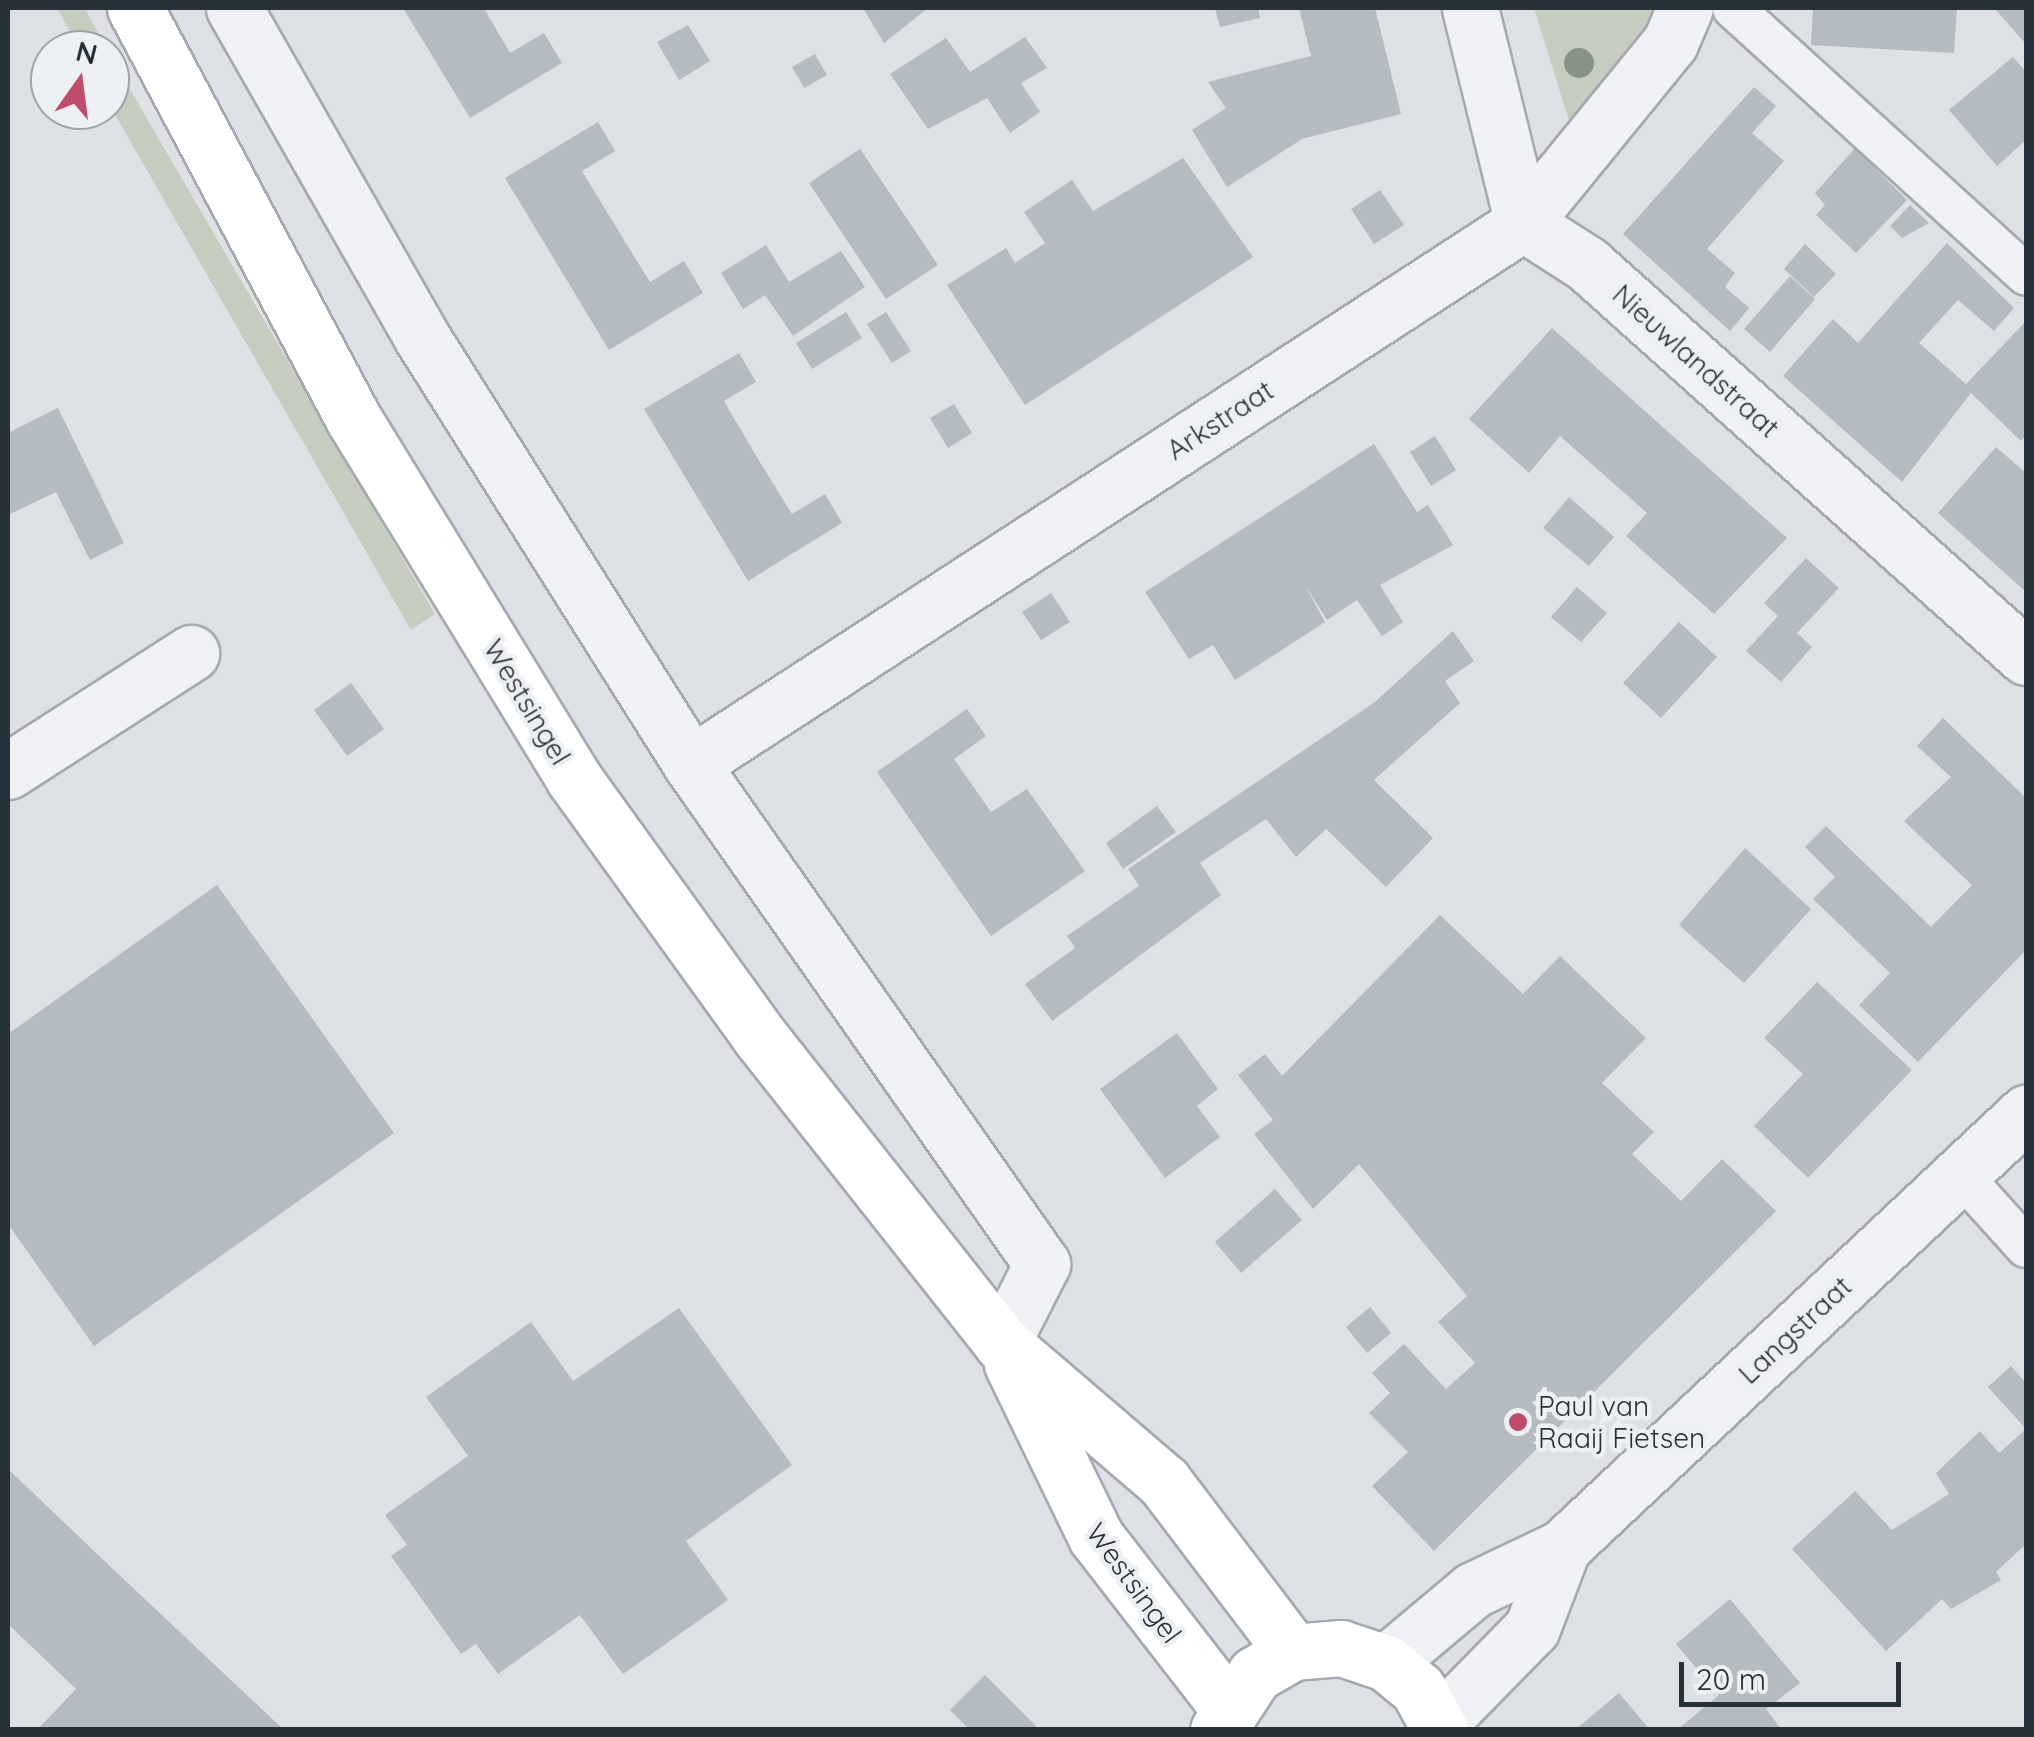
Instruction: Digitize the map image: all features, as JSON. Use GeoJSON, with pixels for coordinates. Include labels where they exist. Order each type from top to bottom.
{"type":"FeatureCollection","features":[{"type":"Feature","properties":{"kind":"main road","name":"Westsingel"},"geometry":{"type":"LineString","coordinates":[[135,8],[353,418],[574,780],[760,1037],[1002,1344],[1164,1482],[1293,1652]]}},
{"type":"Feature","properties":{"kind":"main road","name":"Westsingel"},"geometry":{"type":"LineString","coordinates":[[1002,1344],[1096,1537],[1222,1718]]}},
{"type":"Feature","properties":{"kind":"main road"},"geometry":{"type":"LineString","coordinates":[[1222,1718],[1255,1674],[1293,1652],[1340,1648],[1386,1663],[1440,1726]]}},
{"type":"Feature","properties":{"kind":"street"},"geometry":{"type":"LineString","coordinates":[[234,8],[421,336],[690,764],[1042,1264],[1002,1344]]}},
{"type":"Feature","properties":{"kind":"street"},"geometry":{"type":"LineString","coordinates":[[1470,8],[1523,222]]}},
{"type":"Feature","properties":{"kind":"street","name":"Arkstraat"},"geometry":{"type":"LineString","coordinates":[[690,764],[1523,222],[1670,44],[1685,8]]}},
{"type":"Feature","properties":{"kind":"street","name":"Nieuwlandstraat"},"geometry":{"type":"LineString","coordinates":[[1523,222],[1588,264],[2026,657]]}},
{"type":"Feature","properties":{"kind":"street"},"geometry":{"type":"LineString","coordinates":[[8,772],[191,653]]}},
{"type":"Feature","properties":{"kind":"street","name":"Langstraat"},"geometry":{"type":"LineString","coordinates":[[1386,1663],[1473,1590],[1563,1547],[2026,1113]]}},
{"type":"Feature","properties":{"kind":"street","name":"Langstraat"},"geometry":{"type":"LineString","coordinates":[[1440,1726],[1532,1628],[1563,1547]]}},
{"type":"Feature","properties":{"kind":"lane"},"geometry":{"type":"LineString","coordinates":[[1732,8],[2026,275]]}},
{"type":"Feature","properties":{"kind":"lane"},"geometry":{"type":"LineString","coordinates":[[1960,1175],[2026,1247]]}},
{"type":"Feature","properties":{"kind":"green space"},"geometry":{"type":"Polygon","coordinates":[[[57,8],[85,8],[97,30],[69,30],[57,8]]]}},
{"type":"Feature","properties":{"kind":"green space"},"geometry":{"type":"Polygon","coordinates":[[[1534,8],[1660,8],[1570,124],[1534,8]]]}},
{"type":"Feature","properties":{"kind":"green space"},"geometry":{"type":"Polygon","coordinates":[[[130,89],[435,614],[411,630],[124,130],[130,130],[130,89]]]}},
{"type":"Feature","properties":{"kind":"building"},"geometry":{"type":"Polygon","coordinates":[[[403,8],[484,8],[510,53],[544,33],[562,63],[470,118],[403,8]]]}},
{"type":"Feature","properties":{"kind":"building"},"geometry":{"type":"Polygon","coordinates":[[[863,8],[928,8],[884,43],[863,8]]]}},
{"type":"Feature","properties":{"kind":"building"},"geometry":{"type":"Polygon","coordinates":[[[1215,8],[1258,8],[1260,18],[1220,27],[1215,8]]]}},
{"type":"Feature","properties":{"kind":"building"},"geometry":{"type":"Polygon","coordinates":[[[1299,8],[1375,8],[1401,114],[1302,139],[1227,187],[1192,130],[1226,108],[1208,82],[1311,56],[1299,8]]]}},
{"type":"Feature","properties":{"kind":"building"},"geometry":{"type":"Polygon","coordinates":[[[1813,8],[1957,8],[1954,53],[1811,45],[1813,8]]]}},
{"type":"Feature","properties":{"kind":"building"},"geometry":{"type":"Polygon","coordinates":[[[1994,8],[2026,8],[2026,44],[1994,8]]]}},
{"type":"Feature","properties":{"kind":"building"},"geometry":{"type":"Polygon","coordinates":[[[688,25],[710,61],[679,80],[657,42],[688,25]]]}},
{"type":"Feature","properties":{"kind":"building"},"geometry":{"type":"Polygon","coordinates":[[[1025,37],[1047,68],[1021,83],[1040,112],[1010,133],[987,98],[928,129],[890,74],[946,38],[970,72],[1025,37]]]}},
{"type":"Feature","properties":{"kind":"building"},"geometry":{"type":"Polygon","coordinates":[[[815,54],[827,75],[804,88],[792,67],[815,54]]]}},
{"type":"Feature","properties":{"kind":"building"},"geometry":{"type":"Polygon","coordinates":[[[2013,57],[2026,72],[2026,140],[1997,166],[1949,110],[2013,57]]]}},
{"type":"Feature","properties":{"kind":"building"},"geometry":{"type":"Polygon","coordinates":[[[1754,87],[1776,106],[1752,133],[1784,161],[1707,249],[1735,273],[1725,287],[1749,308],[1730,331],[1623,234],[1754,87]]]}},
{"type":"Feature","properties":{"kind":"building"},"geometry":{"type":"Polygon","coordinates":[[[598,122],[615,151],[582,171],[624,240],[650,282],[684,261],[703,293],[609,350],[505,178],[598,122]]]}},
{"type":"Feature","properties":{"kind":"building"},"geometry":{"type":"Polygon","coordinates":[[[1855,148],[1907,200],[1856,253],[1816,215],[1825,205],[1815,193],[1855,148]]]}},
{"type":"Feature","properties":{"kind":"building"},"geometry":{"type":"Polygon","coordinates":[[[860,149],[938,265],[886,299],[809,183],[860,149]]]}},
{"type":"Feature","properties":{"kind":"building"},"geometry":{"type":"Polygon","coordinates":[[[1183,158],[1253,257],[1025,405],[947,285],[1006,248],[1015,263],[1045,243],[1024,212],[1072,180],[1093,211],[1183,158]]]}},
{"type":"Feature","properties":{"kind":"building"},"geometry":{"type":"Polygon","coordinates":[[[1380,190],[1404,225],[1374,244],[1351,209],[1380,190]]]}},
{"type":"Feature","properties":{"kind":"building"},"geometry":{"type":"Polygon","coordinates":[[[1910,205],[1929,223],[1902,238],[1890,226],[1910,205]]]}},
{"type":"Feature","properties":{"kind":"building"},"geometry":{"type":"Polygon","coordinates":[[[1947,243],[2014,308],[1994,331],[1958,300],[1919,343],[1966,384],[2026,321],[2026,435],[2021,441],[1971,393],[1902,482],[1783,376],[1833,319],[1858,343],[1947,243]]]}},
{"type":"Feature","properties":{"kind":"building"},"geometry":{"type":"Polygon","coordinates":[[[1805,244],[1836,274],[1814,297],[1784,269],[1805,244]]]}},
{"type":"Feature","properties":{"kind":"building"},"geometry":{"type":"Polygon","coordinates":[[[766,245],[789,282],[841,251],[865,287],[793,336],[765,295],[743,309],[721,273],[766,245]]]}},
{"type":"Feature","properties":{"kind":"building"},"geometry":{"type":"Polygon","coordinates":[[[1790,276],[1815,299],[1770,352],[1744,329],[1790,276]]]}},
{"type":"Feature","properties":{"kind":"building"},"geometry":{"type":"Polygon","coordinates":[[[846,312],[862,338],[812,369],[796,343],[846,312]]]}},
{"type":"Feature","properties":{"kind":"building"},"geometry":{"type":"Polygon","coordinates":[[[886,312],[911,351],[892,363],[867,324],[886,312]]]}},
{"type":"Feature","properties":{"kind":"building"},"geometry":{"type":"Polygon","coordinates":[[[1552,328],[1787,538],[1714,614],[1626,536],[1647,513],[1560,436],[1529,473],[1469,419],[1552,328]]]}},
{"type":"Feature","properties":{"kind":"building"},"geometry":{"type":"Polygon","coordinates":[[[739,353],[756,382],[724,401],[758,459],[792,514],[825,494],[842,523],[748,581],[644,409],[739,353]]]}},
{"type":"Feature","properties":{"kind":"building"},"geometry":{"type":"Polygon","coordinates":[[[954,404],[972,433],[948,448],[930,418],[954,404]]]}},
{"type":"Feature","properties":{"kind":"building"},"geometry":{"type":"Polygon","coordinates":[[[58,408],[124,543],[90,560],[56,492],[8,515],[8,433],[58,408]]]}},
{"type":"Feature","properties":{"kind":"building"},"geometry":{"type":"Polygon","coordinates":[[[1435,436],[1456,470],[1431,486],[1410,452],[1435,436]]]}},
{"type":"Feature","properties":{"kind":"building"},"geometry":{"type":"Polygon","coordinates":[[[1374,444],[1417,512],[1428,505],[1453,545],[1380,585],[1403,622],[1382,636],[1357,600],[1327,620],[1305,585],[1325,622],[1235,680],[1213,645],[1189,659],[1145,592],[1374,444]]]}},
{"type":"Feature","properties":{"kind":"building"},"geometry":{"type":"Polygon","coordinates":[[[1996,447],[2026,473],[2026,592],[1938,513],[1996,447]]]}},
{"type":"Feature","properties":{"kind":"building"},"geometry":{"type":"Polygon","coordinates":[[[1569,497],[1614,537],[1589,566],[1543,528],[1569,497]]]}},
{"type":"Feature","properties":{"kind":"building"},"geometry":{"type":"Polygon","coordinates":[[[1806,558],[1839,588],[1797,633],[1812,647],[1781,682],[1746,651],[1778,616],[1764,603],[1806,558]]]}},
{"type":"Feature","properties":{"kind":"building"},"geometry":{"type":"Polygon","coordinates":[[[1577,587],[1607,613],[1581,642],[1551,617],[1577,587]]]}},
{"type":"Feature","properties":{"kind":"building"},"geometry":{"type":"Polygon","coordinates":[[[1051,593],[1070,622],[1041,640],[1022,612],[1051,593]]]}},
{"type":"Feature","properties":{"kind":"building"},"geometry":{"type":"Polygon","coordinates":[[[1679,622],[1717,657],[1661,718],[1623,683],[1679,622]]]}},
{"type":"Feature","properties":{"kind":"building"},"geometry":{"type":"Polygon","coordinates":[[[1453,631],[1474,661],[1445,681],[1460,703],[1374,780],[1433,838],[1386,887],[1326,829],[1296,857],[1266,819],[1200,863],[1221,895],[1052,1021],[1025,984],[1075,948],[1067,936],[1139,886],[1128,869],[1375,702],[1453,631]]]}},
{"type":"Feature","properties":{"kind":"building"},"geometry":{"type":"Polygon","coordinates":[[[351,683],[384,729],[347,756],[314,710],[351,683]]]}},
{"type":"Feature","properties":{"kind":"building"},"geometry":{"type":"Polygon","coordinates":[[[967,709],[986,736],[954,759],[991,812],[1027,789],[1085,871],[991,936],[877,772],[967,709]]]}},
{"type":"Feature","properties":{"kind":"building"},"geometry":{"type":"Polygon","coordinates":[[[1943,718],[2026,798],[2026,950],[1918,1062],[1859,1005],[1890,973],[1813,899],[1835,877],[1805,847],[1826,826],[1931,927],[1972,885],[1904,821],[1951,777],[1917,746],[1943,718]]]}},
{"type":"Feature","properties":{"kind":"building"},"geometry":{"type":"Polygon","coordinates":[[[1157,806],[1176,832],[1123,869],[1106,843],[1157,806]]]}},
{"type":"Feature","properties":{"kind":"building"},"geometry":{"type":"Polygon","coordinates":[[[1745,848],[1811,909],[1744,983],[1679,925],[1745,848]]]}},
{"type":"Feature","properties":{"kind":"building"},"geometry":{"type":"Polygon","coordinates":[[[217,885],[394,1133],[94,1346],[8,1224],[8,1034],[217,885]]]}},
{"type":"Feature","properties":{"kind":"building"},"geometry":{"type":"Polygon","coordinates":[[[1440,915],[1523,994],[1560,956],[1646,1038],[1602,1083],[1654,1132],[1632,1154],[1681,1201],[1722,1159],[1776,1211],[1434,1551],[1372,1486],[1408,1452],[1369,1413],[1390,1393],[1372,1373],[1404,1344],[1446,1389],[1475,1363],[1438,1322],[1467,1296],[1359,1164],[1313,1209],[1254,1134],[1273,1120],[1238,1075],[1265,1054],[1282,1076],[1440,915]]]}},
{"type":"Feature","properties":{"kind":"building"},"geometry":{"type":"Polygon","coordinates":[[[1817,982],[1912,1070],[1808,1178],[1754,1126],[1803,1074],[1764,1038],[1817,982]]]}},
{"type":"Feature","properties":{"kind":"building"},"geometry":{"type":"Polygon","coordinates":[[[1177,1033],[1218,1089],[1197,1106],[1220,1137],[1165,1178],[1100,1089],[1177,1033]]]}},
{"type":"Feature","properties":{"kind":"building"},"geometry":{"type":"Polygon","coordinates":[[[1275,1189],[1302,1220],[1241,1273],[1215,1242],[1275,1189]]]}},
{"type":"Feature","properties":{"kind":"building"},"geometry":{"type":"Polygon","coordinates":[[[1370,1307],[1391,1333],[1367,1353],[1346,1327],[1370,1307]]]}},
{"type":"Feature","properties":{"kind":"building"},"geometry":{"type":"Polygon","coordinates":[[[679,1308],[792,1465],[686,1541],[728,1600],[623,1674],[580,1615],[498,1674],[476,1644],[461,1654],[391,1556],[407,1545],[385,1515],[468,1456],[426,1397],[531,1322],[573,1381],[679,1308]]]}},
{"type":"Feature","properties":{"kind":"building"},"geometry":{"type":"Polygon","coordinates":[[[2011,1366],[2026,1383],[2026,1429],[1988,1387],[2011,1366]]]}},
{"type":"Feature","properties":{"kind":"building"},"geometry":{"type":"Polygon","coordinates":[[[2026,1429],[2026,1544],[1996,1572],[2001,1580],[1951,1609],[1942,1599],[1886,1651],[1792,1549],[1855,1491],[1892,1530],[1949,1494],[1936,1473],[1980,1431],[1999,1453],[2026,1429]]]}},
{"type":"Feature","properties":{"kind":"building"},"geometry":{"type":"Polygon","coordinates":[[[8,1469],[284,1730],[37,1730],[76,1689],[8,1624],[8,1469]]]}},
{"type":"Feature","properties":{"kind":"building"},"geometry":{"type":"Polygon","coordinates":[[[1730,1599],[1800,1683],[1766,1709],[1782,1730],[1677,1730],[1719,1695],[1676,1644],[1730,1599]]]}},
{"type":"Feature","properties":{"kind":"building"},"geometry":{"type":"Polygon","coordinates":[[[985,1675],[1036,1726],[1033,1730],[970,1730],[950,1710],[985,1675]]]}},
{"type":"Feature","properties":{"kind":"building"},"geometry":{"type":"Polygon","coordinates":[[[1619,1693],[1650,1730],[1575,1730],[1619,1693]]]}},
{"type":"Feature","properties":{"kind":"place","name":"Paul van Raaij Fietsen"},"geometry":{"type":"Point","coordinates":[1518,1422]}}]}
